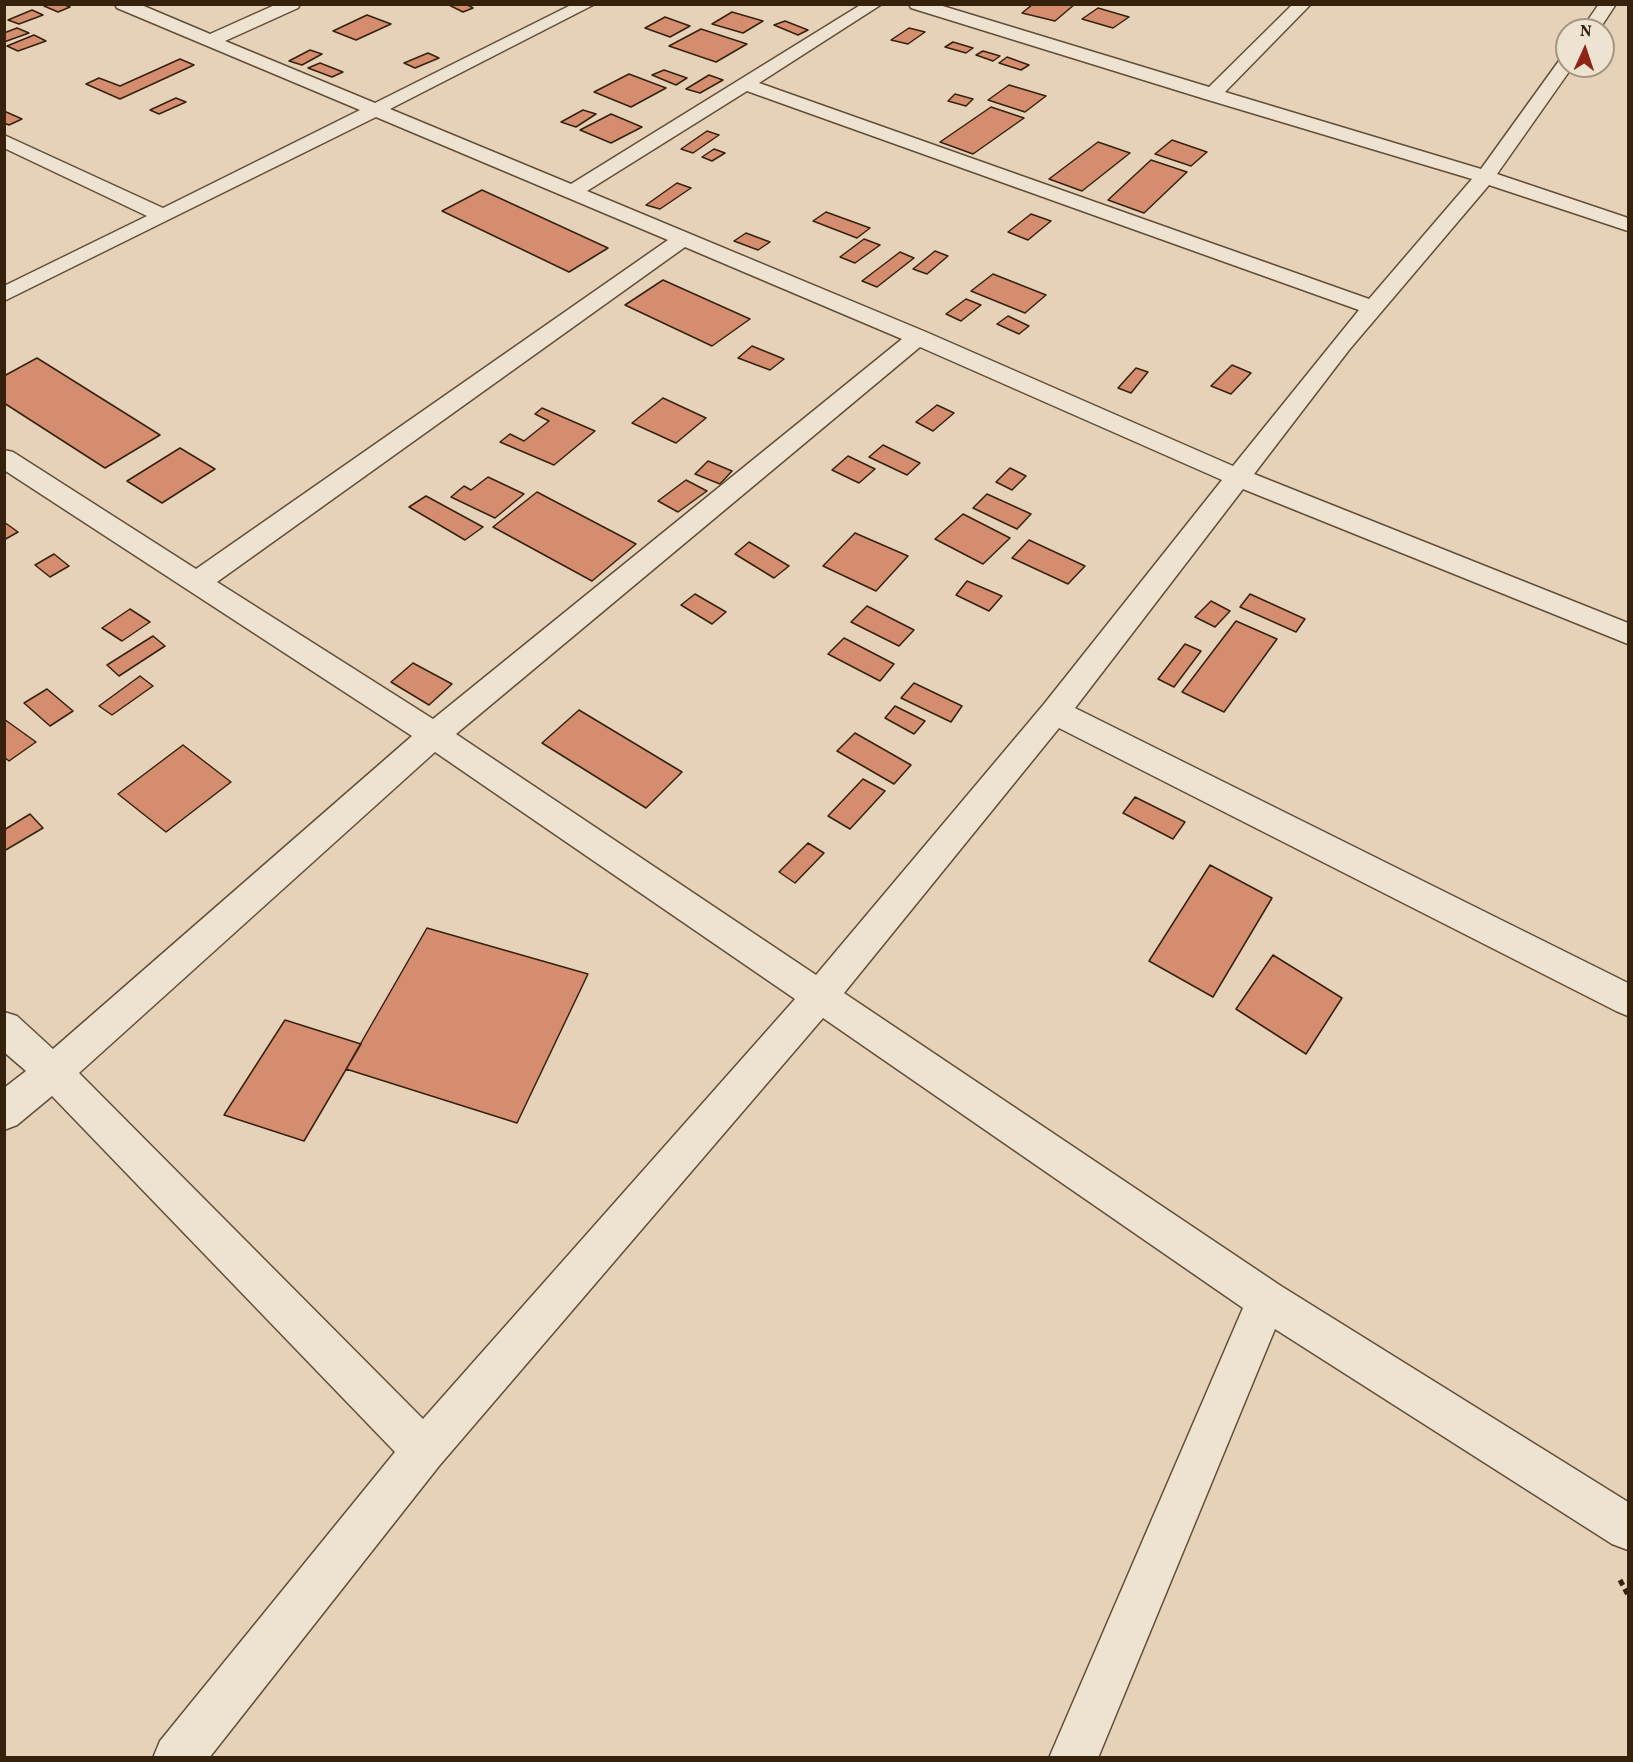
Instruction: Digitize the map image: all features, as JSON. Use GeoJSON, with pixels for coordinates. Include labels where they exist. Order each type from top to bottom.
{"type":"FeatureCollection","features":[{"type":"Feature","properties":{"kind":"street"},"geometry":{"type":"LineString","coordinates":[[123,4],[918,337],[1239,477],[1629,634]]}},
{"type":"Feature","properties":{"kind":"street"},"geometry":{"type":"LineString","coordinates":[[212,40],[292,4]]}},
{"type":"Feature","properties":{"kind":"street"},"geometry":{"type":"LineString","coordinates":[[4,295],[587,4]]}},
{"type":"Feature","properties":{"kind":"street"},"geometry":{"type":"LineString","coordinates":[[574,192],[873,4]]}},
{"type":"Feature","properties":{"kind":"street"},"geometry":{"type":"LineString","coordinates":[[918,4],[1485,177],[1629,225]]}},
{"type":"Feature","properties":{"kind":"street"},"geometry":{"type":"LineString","coordinates":[[1211,95],[1303,4]]}},
{"type":"Feature","properties":{"kind":"street"},"geometry":{"type":"LineString","coordinates":[[1598,18],[1608,4]]}},
{"type":"Feature","properties":{"kind":"street"},"geometry":{"type":"LineString","coordinates":[[177,1758],[424,1450],[819,997],[1055,712],[1341,345],[1485,177],[1556,78]]}},
{"type":"Feature","properties":{"kind":"street"},"geometry":{"type":"LineString","coordinates":[[746,85],[1374,308]]}},
{"type":"Feature","properties":{"kind":"street"},"geometry":{"type":"LineString","coordinates":[[4,141],[164,216]]}},
{"type":"Feature","properties":{"kind":"street"},"geometry":{"type":"LineString","coordinates":[[197,582],[684,238]]}},
{"type":"Feature","properties":{"kind":"street"},"geometry":{"type":"LineString","coordinates":[[4,1112],[53,1072],[434,735],[918,337]]}},
{"type":"Feature","properties":{"kind":"street"},"geometry":{"type":"LineString","coordinates":[[4,458],[434,735],[1267,1300],[1629,1528]]}},
{"type":"Feature","properties":{"kind":"street"},"geometry":{"type":"LineString","coordinates":[[1055,712],[1629,1000]]}},
{"type":"Feature","properties":{"kind":"street"},"geometry":{"type":"LineString","coordinates":[[4,1028],[53,1072],[424,1450]]}},
{"type":"Feature","properties":{"kind":"street"},"geometry":{"type":"LineString","coordinates":[[1073,1758],[1267,1300]]}},
{"type":"Feature","properties":{"kind":"building"},"geometry":{"type":"Polygon","coordinates":[[[62,4],[70,7],[58,12],[44,6],[62,4]]]}},
{"type":"Feature","properties":{"kind":"building"},"geometry":{"type":"Polygon","coordinates":[[[447,4],[466,4],[473,8],[463,12],[447,4]]]}},
{"type":"Feature","properties":{"kind":"building"},"geometry":{"type":"Polygon","coordinates":[[[1033,4],[1075,4],[1055,21],[1022,13],[1033,4]]]}},
{"type":"Feature","properties":{"kind":"building"},"geometry":{"type":"Polygon","coordinates":[[[1098,8],[1129,17],[1113,28],[1082,19],[1098,8]]]}},
{"type":"Feature","properties":{"kind":"building"},"geometry":{"type":"Polygon","coordinates":[[[32,10],[43,15],[19,24],[8,20],[32,10]]]}},
{"type":"Feature","properties":{"kind":"building"},"geometry":{"type":"Polygon","coordinates":[[[732,12],[763,21],[743,33],[712,24],[732,12]]]}},
{"type":"Feature","properties":{"kind":"building"},"geometry":{"type":"Polygon","coordinates":[[[367,15],[391,24],[356,40],[333,31],[367,15]]]}},
{"type":"Feature","properties":{"kind":"building"},"geometry":{"type":"Polygon","coordinates":[[[665,17],[690,26],[670,37],[645,28],[665,17]]]}},
{"type":"Feature","properties":{"kind":"building"},"geometry":{"type":"Polygon","coordinates":[[[785,21],[808,30],[798,35],[774,25],[785,21]]]}},
{"type":"Feature","properties":{"kind":"building"},"geometry":{"type":"Polygon","coordinates":[[[17,28],[29,33],[4,42],[4,33],[17,28]]]}},
{"type":"Feature","properties":{"kind":"building"},"geometry":{"type":"Polygon","coordinates":[[[909,28],[925,32],[908,44],[891,40],[909,28]]]}},
{"type":"Feature","properties":{"kind":"building"},"geometry":{"type":"Polygon","coordinates":[[[701,29],[747,44],[716,62],[669,46],[701,29]]]}},
{"type":"Feature","properties":{"kind":"building"},"geometry":{"type":"Polygon","coordinates":[[[34,35],[46,41],[18,51],[7,46],[34,35]]]}},
{"type":"Feature","properties":{"kind":"building"},"geometry":{"type":"Polygon","coordinates":[[[953,42],[973,48],[966,53],[945,47],[953,42]]]}},
{"type":"Feature","properties":{"kind":"building"},"geometry":{"type":"Polygon","coordinates":[[[310,50],[322,54],[302,65],[289,61],[310,50]]]}},
{"type":"Feature","properties":{"kind":"building"},"geometry":{"type":"Polygon","coordinates":[[[983,51],[1000,56],[993,61],[976,55],[983,51]]]}},
{"type":"Feature","properties":{"kind":"building"},"geometry":{"type":"Polygon","coordinates":[[[428,53],[439,58],[415,68],[404,63],[428,53]]]}},
{"type":"Feature","properties":{"kind":"building"},"geometry":{"type":"Polygon","coordinates":[[[1007,57],[1029,65],[1021,70],[999,63],[1007,57]]]}},
{"type":"Feature","properties":{"kind":"building"},"geometry":{"type":"Polygon","coordinates":[[[180,59],[194,65],[120,99],[86,84],[99,78],[120,86],[180,59]]]}},
{"type":"Feature","properties":{"kind":"building"},"geometry":{"type":"Polygon","coordinates":[[[320,63],[343,72],[332,77],[308,68],[320,63]]]}},
{"type":"Feature","properties":{"kind":"building"},"geometry":{"type":"Polygon","coordinates":[[[664,70],[687,78],[676,85],[652,75],[664,70]]]}},
{"type":"Feature","properties":{"kind":"building"},"geometry":{"type":"Polygon","coordinates":[[[629,74],[666,88],[631,107],[594,92],[629,74]]]}},
{"type":"Feature","properties":{"kind":"building"},"geometry":{"type":"Polygon","coordinates":[[[709,75],[723,80],[700,93],[686,89],[709,75]]]}},
{"type":"Feature","properties":{"kind":"building"},"geometry":{"type":"Polygon","coordinates":[[[1009,85],[1046,96],[1025,112],[988,100],[1009,85]]]}},
{"type":"Feature","properties":{"kind":"building"},"geometry":{"type":"Polygon","coordinates":[[[955,94],[973,99],[966,106],[948,101],[955,94]]]}},
{"type":"Feature","properties":{"kind":"building"},"geometry":{"type":"Polygon","coordinates":[[[176,98],[186,102],[159,114],[150,110],[176,98]]]}},
{"type":"Feature","properties":{"kind":"building"},"geometry":{"type":"Polygon","coordinates":[[[991,107],[1024,118],[973,154],[940,142],[991,107]]]}},
{"type":"Feature","properties":{"kind":"building"},"geometry":{"type":"Polygon","coordinates":[[[583,110],[596,114],[576,127],[561,122],[583,110]]]}},
{"type":"Feature","properties":{"kind":"building"},"geometry":{"type":"Polygon","coordinates":[[[4,111],[22,119],[9,125],[4,123],[4,111]]]}},
{"type":"Feature","properties":{"kind":"building"},"geometry":{"type":"Polygon","coordinates":[[[611,114],[642,127],[611,143],[580,130],[611,114]]]}},
{"type":"Feature","properties":{"kind":"building"},"geometry":{"type":"Polygon","coordinates":[[[707,131],[719,135],[693,153],[681,149],[707,131]]]}},
{"type":"Feature","properties":{"kind":"building"},"geometry":{"type":"Polygon","coordinates":[[[1172,140],[1207,152],[1191,166],[1155,154],[1172,140]]]}},
{"type":"Feature","properties":{"kind":"building"},"geometry":{"type":"Polygon","coordinates":[[[1098,142],[1130,153],[1082,191],[1049,179],[1098,142]]]}},
{"type":"Feature","properties":{"kind":"building"},"geometry":{"type":"Polygon","coordinates":[[[714,149],[725,153],[712,161],[702,157],[714,149]]]}},
{"type":"Feature","properties":{"kind":"building"},"geometry":{"type":"Polygon","coordinates":[[[1151,160],[1187,172],[1144,213],[1108,200],[1151,160]]]}},
{"type":"Feature","properties":{"kind":"building"},"geometry":{"type":"Polygon","coordinates":[[[677,183],[691,188],[660,209],[646,205],[677,183]]]}},
{"type":"Feature","properties":{"kind":"building"},"geometry":{"type":"Polygon","coordinates":[[[482,190],[608,248],[569,272],[442,211],[482,190]]]}},
{"type":"Feature","properties":{"kind":"building"},"geometry":{"type":"Polygon","coordinates":[[[826,212],[870,228],[857,238],[813,221],[826,212]]]}},
{"type":"Feature","properties":{"kind":"building"},"geometry":{"type":"Polygon","coordinates":[[[1031,214],[1051,221],[1028,240],[1008,232],[1031,214]]]}},
{"type":"Feature","properties":{"kind":"building"},"geometry":{"type":"Polygon","coordinates":[[[746,233],[770,242],[758,250],[734,241],[746,233]]]}},
{"type":"Feature","properties":{"kind":"building"},"geometry":{"type":"Polygon","coordinates":[[[864,239],[880,245],[855,263],[840,257],[864,239]]]}},
{"type":"Feature","properties":{"kind":"building"},"geometry":{"type":"Polygon","coordinates":[[[935,251],[948,256],[927,274],[913,269],[935,251]]]}},
{"type":"Feature","properties":{"kind":"building"},"geometry":{"type":"Polygon","coordinates":[[[900,252],[914,258],[877,287],[862,281],[900,252]]]}},
{"type":"Feature","properties":{"kind":"building"},"geometry":{"type":"Polygon","coordinates":[[[993,274],[1046,295],[1025,313],[971,291],[993,274]]]}},
{"type":"Feature","properties":{"kind":"building"},"geometry":{"type":"Polygon","coordinates":[[[663,280],[750,319],[712,346],[625,305],[663,280]]]}},
{"type":"Feature","properties":{"kind":"building"},"geometry":{"type":"Polygon","coordinates":[[[966,299],[981,305],[961,321],[946,314],[966,299]]]}},
{"type":"Feature","properties":{"kind":"building"},"geometry":{"type":"Polygon","coordinates":[[[1008,316],[1029,326],[1019,334],[997,324],[1008,316]]]}},
{"type":"Feature","properties":{"kind":"building"},"geometry":{"type":"Polygon","coordinates":[[[752,346],[784,359],[770,370],[738,358],[752,346]]]}},
{"type":"Feature","properties":{"kind":"building"},"geometry":{"type":"Polygon","coordinates":[[[37,358],[160,435],[105,468],[4,403],[4,376],[37,358]]]}},
{"type":"Feature","properties":{"kind":"building"},"geometry":{"type":"Polygon","coordinates":[[[1232,365],[1251,373],[1231,394],[1211,386],[1232,365]]]}},
{"type":"Feature","properties":{"kind":"building"},"geometry":{"type":"Polygon","coordinates":[[[1136,368],[1148,372],[1131,393],[1118,388],[1136,368]]]}},
{"type":"Feature","properties":{"kind":"building"},"geometry":{"type":"Polygon","coordinates":[[[663,398],[706,418],[676,443],[632,423],[663,398]]]}},
{"type":"Feature","properties":{"kind":"building"},"geometry":{"type":"Polygon","coordinates":[[[937,405],[954,413],[933,431],[916,422],[937,405]]]}},
{"type":"Feature","properties":{"kind":"building"},"geometry":{"type":"Polygon","coordinates":[[[542,408],[595,431],[554,465],[500,442],[510,434],[524,441],[549,421],[535,414],[542,408]]]}},
{"type":"Feature","properties":{"kind":"building"},"geometry":{"type":"Polygon","coordinates":[[[883,445],[920,463],[907,475],[869,457],[883,445]]]}},
{"type":"Feature","properties":{"kind":"building"},"geometry":{"type":"Polygon","coordinates":[[[180,448],[215,469],[162,503],[127,481],[180,448]]]}},
{"type":"Feature","properties":{"kind":"building"},"geometry":{"type":"Polygon","coordinates":[[[848,456],[875,469],[859,483],[832,470],[848,456]]]}},
{"type":"Feature","properties":{"kind":"building"},"geometry":{"type":"Polygon","coordinates":[[[708,461],[732,471],[720,484],[695,474],[708,461]]]}},
{"type":"Feature","properties":{"kind":"building"},"geometry":{"type":"Polygon","coordinates":[[[1010,468],[1026,476],[1012,490],[996,482],[1010,468]]]}},
{"type":"Feature","properties":{"kind":"building"},"geometry":{"type":"Polygon","coordinates":[[[488,477],[524,494],[495,518],[451,497],[464,486],[471,490],[488,477]]]}},
{"type":"Feature","properties":{"kind":"building"},"geometry":{"type":"Polygon","coordinates":[[[686,480],[707,491],[678,512],[658,501],[686,480]]]}},
{"type":"Feature","properties":{"kind":"building"},"geometry":{"type":"Polygon","coordinates":[[[537,492],[636,544],[592,581],[493,527],[537,492]]]}},
{"type":"Feature","properties":{"kind":"building"},"geometry":{"type":"Polygon","coordinates":[[[987,494],[1031,514],[1017,529],[973,508],[987,494]]]}},
{"type":"Feature","properties":{"kind":"building"},"geometry":{"type":"Polygon","coordinates":[[[426,496],[483,527],[465,540],[409,507],[426,496]]]}},
{"type":"Feature","properties":{"kind":"building"},"geometry":{"type":"Polygon","coordinates":[[[963,514],[1010,538],[983,564],[935,539],[963,514]]]}},
{"type":"Feature","properties":{"kind":"building"},"geometry":{"type":"Polygon","coordinates":[[[4,522],[18,532],[4,540],[4,522]]]}},
{"type":"Feature","properties":{"kind":"building"},"geometry":{"type":"Polygon","coordinates":[[[855,533],[908,556],[876,591],[823,566],[855,533]]]}},
{"type":"Feature","properties":{"kind":"building"},"geometry":{"type":"Polygon","coordinates":[[[1029,540],[1085,566],[1068,584],[1012,558],[1029,540]]]}},
{"type":"Feature","properties":{"kind":"building"},"geometry":{"type":"Polygon","coordinates":[[[749,542],[789,566],[774,578],[735,554],[749,542]]]}},
{"type":"Feature","properties":{"kind":"building"},"geometry":{"type":"Polygon","coordinates":[[[54,554],[69,566],[50,577],[35,565],[54,554]]]}},
{"type":"Feature","properties":{"kind":"building"},"geometry":{"type":"Polygon","coordinates":[[[967,581],[1002,596],[989,611],[956,595],[967,581]]]}},
{"type":"Feature","properties":{"kind":"building"},"geometry":{"type":"Polygon","coordinates":[[[695,594],[726,612],[712,624],[681,605],[695,594]]]}},
{"type":"Feature","properties":{"kind":"building"},"geometry":{"type":"Polygon","coordinates":[[[1250,594],[1305,619],[1296,632],[1240,607],[1250,594]]]}},
{"type":"Feature","properties":{"kind":"building"},"geometry":{"type":"Polygon","coordinates":[[[1211,601],[1230,611],[1215,627],[1195,617],[1211,601]]]}},
{"type":"Feature","properties":{"kind":"building"},"geometry":{"type":"Polygon","coordinates":[[[867,606],[914,630],[899,646],[851,622],[867,606]]]}},
{"type":"Feature","properties":{"kind":"building"},"geometry":{"type":"Polygon","coordinates":[[[130,609],[150,622],[122,641],[102,628],[130,609]]]}},
{"type":"Feature","properties":{"kind":"building"},"geometry":{"type":"Polygon","coordinates":[[[1236,621],[1277,639],[1224,712],[1182,692],[1236,621]]]}},
{"type":"Feature","properties":{"kind":"building"},"geometry":{"type":"Polygon","coordinates":[[[153,636],[165,646],[119,676],[107,665],[153,636]]]}},
{"type":"Feature","properties":{"kind":"building"},"geometry":{"type":"Polygon","coordinates":[[[844,638],[894,664],[880,681],[828,654],[844,638]]]}},
{"type":"Feature","properties":{"kind":"building"},"geometry":{"type":"Polygon","coordinates":[[[1185,644],[1201,651],[1174,687],[1158,679],[1185,644]]]}},
{"type":"Feature","properties":{"kind":"building"},"geometry":{"type":"Polygon","coordinates":[[[413,663],[452,684],[429,705],[391,682],[413,663]]]}},
{"type":"Feature","properties":{"kind":"building"},"geometry":{"type":"Polygon","coordinates":[[[140,676],[153,686],[112,715],[99,706],[140,676]]]}},
{"type":"Feature","properties":{"kind":"building"},"geometry":{"type":"Polygon","coordinates":[[[914,683],[962,706],[951,722],[901,698],[914,683]]]}},
{"type":"Feature","properties":{"kind":"building"},"geometry":{"type":"Polygon","coordinates":[[[47,689],[73,711],[50,726],[24,703],[47,689]]]}},
{"type":"Feature","properties":{"kind":"building"},"geometry":{"type":"Polygon","coordinates":[[[895,706],[925,721],[914,734],[885,718],[895,706]]]}},
{"type":"Feature","properties":{"kind":"building"},"geometry":{"type":"Polygon","coordinates":[[[579,710],[682,772],[646,808],[542,743],[579,710]]]}},
{"type":"Feature","properties":{"kind":"building"},"geometry":{"type":"Polygon","coordinates":[[[4,719],[36,742],[9,761],[4,757],[4,719]]]}},
{"type":"Feature","properties":{"kind":"building"},"geometry":{"type":"Polygon","coordinates":[[[855,733],[911,765],[894,784],[837,751],[855,733]]]}},
{"type":"Feature","properties":{"kind":"building"},"geometry":{"type":"Polygon","coordinates":[[[183,745],[231,782],[166,832],[118,794],[183,745]]]}},
{"type":"Feature","properties":{"kind":"building"},"geometry":{"type":"Polygon","coordinates":[[[863,779],[885,791],[850,829],[828,816],[863,779]]]}},
{"type":"Feature","properties":{"kind":"building"},"geometry":{"type":"Polygon","coordinates":[[[1135,797],[1185,822],[1173,839],[1123,813],[1135,797]]]}},
{"type":"Feature","properties":{"kind":"building"},"geometry":{"type":"Polygon","coordinates":[[[30,814],[43,828],[4,851],[4,830],[30,814]]]}},
{"type":"Feature","properties":{"kind":"building"},"geometry":{"type":"Polygon","coordinates":[[[808,843],[824,853],[795,883],[779,872],[808,843]]]}},
{"type":"Feature","properties":{"kind":"building"},"geometry":{"type":"Polygon","coordinates":[[[1210,865],[1272,898],[1213,997],[1149,961],[1210,865]]]}},
{"type":"Feature","properties":{"kind":"building"},"geometry":{"type":"Polygon","coordinates":[[[427,928],[588,974],[517,1123],[346,1069],[427,928]]]}},
{"type":"Feature","properties":{"kind":"building"},"geometry":{"type":"Polygon","coordinates":[[[1273,955],[1342,998],[1306,1054],[1236,1009],[1273,955]]]}},
{"type":"Feature","properties":{"kind":"building"},"geometry":{"type":"Polygon","coordinates":[[[285,1020],[361,1044],[304,1141],[224,1115],[285,1020]]]}}]}
